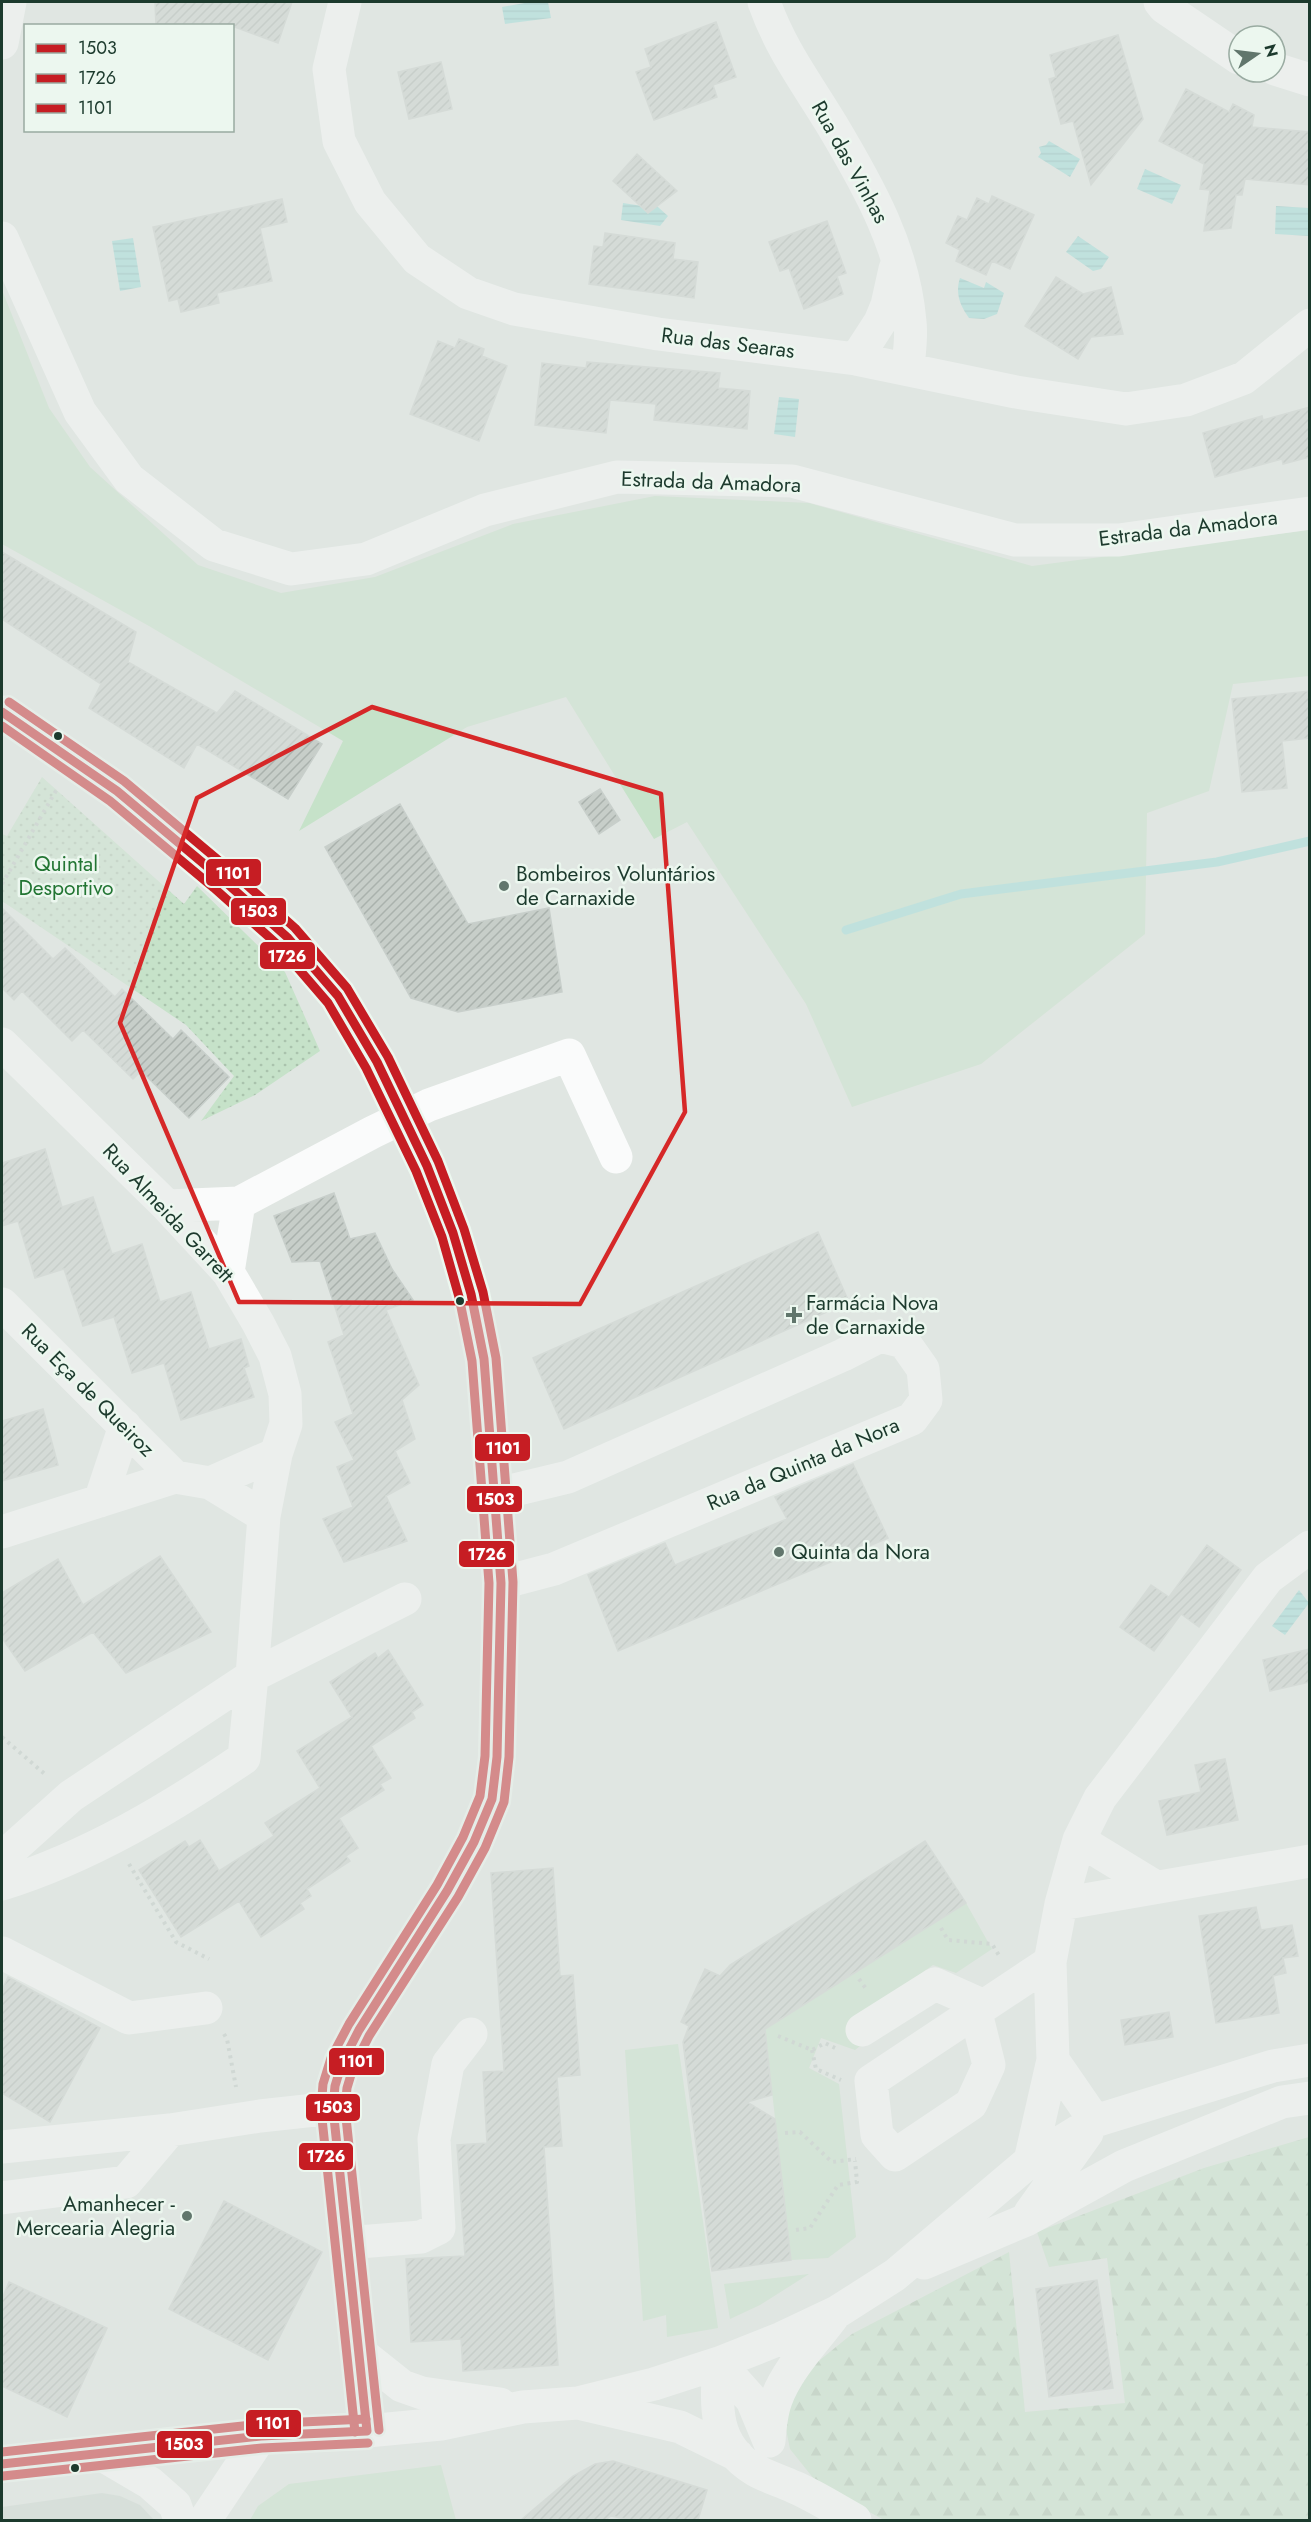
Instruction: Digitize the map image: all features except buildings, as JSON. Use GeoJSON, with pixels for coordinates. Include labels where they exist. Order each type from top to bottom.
{"type":"FeatureCollection","features":[{"type":"Feature","properties":{"kind":"street"},"geometry":{"type":"LineString","coordinates":[[2,43],[10,2]]}},
{"type":"Feature","properties":{"kind":"street","name":"Rua das Searas"},"geometry":{"type":"LineString","coordinates":[[345,2],[329,69],[339,141],[370,202],[417,259],[468,293],[514,309],[658,334],[856,359],[1016,392],[1126,409],[1186,400],[1244,378],[1310,325]]}},
{"type":"Feature","properties":{"kind":"street","name":"Rua das Vinhas"},"geometry":{"type":"LineString","coordinates":[[764,2],[775,32],[883,216],[897,258],[910,323],[908,368]]}},
{"type":"Feature","properties":{"kind":"street"},"geometry":{"type":"LineString","coordinates":[[1160,2],[1227,50]]}},
{"type":"Feature","properties":{"kind":"street"},"geometry":{"type":"LineString","coordinates":[[1287,73],[1310,80]]}},
{"type":"Feature","properties":{"kind":"street","name":"Estrada da Amadora"},"geometry":{"type":"LineString","coordinates":[[2,238],[80,412],[129,479],[214,545],[291,569],[366,559],[485,510],[617,477],[792,481],[1014,540],[1119,540],[1310,513]]}},
{"type":"Feature","properties":{"kind":"street"},"geometry":{"type":"LineString","coordinates":[[856,359],[880,322],[887,305],[897,258]]}},
{"type":"Feature","properties":{"kind":"street"},"geometry":{"type":"LineString","coordinates":[[2,712],[117,791],[287,936],[338,996],[377,1062],[427,1166],[453,1233],[471,1294],[484,1359],[501,1583],[497,1756],[492,1799],[474,1842],[447,1891],[359,2030],[342,2063],[334,2085],[333,2108],[367,2431]]}},
{"type":"Feature","properties":{"kind":"street","name":"Rua Almeida Garrett"},"geometry":{"type":"LineString","coordinates":[[2,1044],[167,1206],[228,1272],[275,1356],[285,1394],[286,1424],[276,1454],[264,1516],[244,1758],[193,1793],[113,1838]]}},
{"type":"Feature","properties":{"kind":"street"},"geometry":{"type":"LineString","coordinates":[[167,1206],[239,1203],[429,1105],[569,1055],[616,1157]]}},
{"type":"Feature","properties":{"kind":"street"},"geometry":{"type":"LineString","coordinates":[[228,1272],[239,1203]]}},
{"type":"Feature","properties":{"kind":"street","name":"Rua Eça de Queiroz"},"geometry":{"type":"LineString","coordinates":[[2,1304],[175,1477]]}},
{"type":"Feature","properties":{"kind":"street","name":"Rua da Quinta da Nora"},"geometry":{"type":"LineString","coordinates":[[494,1495],[567,1477],[880,1336],[904,1342],[923,1369],[926,1400],[912,1419],[554,1569],[501,1583]]}},
{"type":"Feature","properties":{"kind":"street"},"geometry":{"type":"LineString","coordinates":[[100,1501],[124,1426]]}},
{"type":"Feature","properties":{"kind":"street"},"geometry":{"type":"LineString","coordinates":[[210,1482],[276,1454]]}},
{"type":"Feature","properties":{"kind":"street"},"geometry":{"type":"LineString","coordinates":[[2,1532],[175,1477],[210,1482],[264,1516]]}},
{"type":"Feature","properties":{"kind":"street"},"geometry":{"type":"LineString","coordinates":[[1030,2161],[1053,2060],[1050,1962],[1060,1904],[1079,1839],[1100,1798],[1268,1578],[1310,1547]]}},
{"type":"Feature","properties":{"kind":"street"},"geometry":{"type":"LineString","coordinates":[[2,1858],[71,1796],[252,1676],[405,1599]]}},
{"type":"Feature","properties":{"kind":"street"},"geometry":{"type":"LineString","coordinates":[[2,1884],[34,1874],[113,1838]]}},
{"type":"Feature","properties":{"kind":"street"},"geometry":{"type":"LineString","coordinates":[[1079,1839],[1156,1887]]}},
{"type":"Feature","properties":{"kind":"street"},"geometry":{"type":"LineString","coordinates":[[1060,1904],[1310,1861]]}},
{"type":"Feature","properties":{"kind":"street"},"geometry":{"type":"LineString","coordinates":[[2,1953],[129,2018],[206,2008]]}},
{"type":"Feature","properties":{"kind":"street"},"geometry":{"type":"LineString","coordinates":[[979,2007],[989,2065],[971,2104],[895,2155],[877,2135],[878,2082],[979,2007],[1050,1962]]}},
{"type":"Feature","properties":{"kind":"street"},"geometry":{"type":"LineString","coordinates":[[862,2030],[935,1984],[979,2007]]}},
{"type":"Feature","properties":{"kind":"street"},"geometry":{"type":"LineString","coordinates":[[346,2243],[421,2237],[439,2228],[434,2139],[448,2064],[471,2034]]}},
{"type":"Feature","properties":{"kind":"street"},"geometry":{"type":"LineString","coordinates":[[1053,2060],[1095,2121]]}},
{"type":"Feature","properties":{"kind":"street"},"geometry":{"type":"LineString","coordinates":[[2,2464],[261,2436],[367,2431],[441,2424],[523,2407],[578,2403],[654,2384],[719,2363],[782,2338],[837,2312],[895,2275],[1030,2161],[1095,2121],[1274,2066],[1310,2060]]}},
{"type":"Feature","properties":{"kind":"street"},"geometry":{"type":"LineString","coordinates":[[895,2275],[1026,2220],[1124,2166],[1282,2103],[1310,2098]]}},
{"type":"Feature","properties":{"kind":"street"},"geometry":{"type":"LineString","coordinates":[[2,2147],[170,2130],[260,2116],[333,2108]]}},
{"type":"Feature","properties":{"kind":"street"},"geometry":{"type":"LineString","coordinates":[[1026,2220],[1095,2121]]}},
{"type":"Feature","properties":{"kind":"street"},"geometry":{"type":"LineString","coordinates":[[2,2198],[126,2182],[170,2130]]}},
{"type":"Feature","properties":{"kind":"street"},"geometry":{"type":"LineString","coordinates":[[769,2441],[777,2398],[789,2376],[837,2312]]}},
{"type":"Feature","properties":{"kind":"street"},"geometry":{"type":"LineString","coordinates":[[358,2351],[402,2386],[422,2393],[523,2407]]}},
{"type":"Feature","properties":{"kind":"street"},"geometry":{"type":"LineString","coordinates":[[719,2363],[752,2400],[779,2464],[796,2488]]}},
{"type":"Feature","properties":{"kind":"street"},"geometry":{"type":"LineString","coordinates":[[719,2363],[716,2402],[718,2420],[725,2439],[737,2455],[755,2470],[796,2488],[855,2520]]}},
{"type":"Feature","properties":{"kind":"street"},"geometry":{"type":"LineString","coordinates":[[578,2403],[680,2427],[737,2455]]}},
{"type":"Feature","properties":{"kind":"street"},"geometry":{"type":"LineString","coordinates":[[205,2520],[261,2436]]}},
{"type":"Feature","properties":{"kind":"street"},"geometry":{"type":"LineString","coordinates":[[99,2453],[150,2482],[175,2505],[180,2520]]}},
{"type":"Feature","properties":{"kind":"path"},"geometry":{"type":"LineString","coordinates":[[2,884],[60,784]]}},
{"type":"Feature","properties":{"kind":"path"},"geometry":{"type":"LineString","coordinates":[[2,1737],[71,1796]]}},
{"type":"Feature","properties":{"kind":"path"},"geometry":{"type":"LineString","coordinates":[[113,1838],[176,1942],[209,1959]]}},
{"type":"Feature","properties":{"kind":"path"},"geometry":{"type":"LineString","coordinates":[[941,1928],[948,1940],[992,1944],[1017,1983]]}},
{"type":"Feature","properties":{"kind":"path"},"geometry":{"type":"LineString","coordinates":[[778,2036],[812,2050]]}},
{"type":"Feature","properties":{"kind":"path"},"geometry":{"type":"LineString","coordinates":[[227,2039],[233,2066]]}},
{"type":"Feature","properties":{"kind":"path"},"geometry":{"type":"LineString","coordinates":[[812,2050],[825,2043],[878,2082]]}},
{"type":"Feature","properties":{"kind":"path"},"geometry":{"type":"LineString","coordinates":[[812,2050],[816,2069],[878,2082]]}},
{"type":"Feature","properties":{"kind":"path"},"geometry":{"type":"LineString","coordinates":[[785,2133],[800,2132],[832,2162],[855,2160],[857,2182],[838,2185],[810,2228],[796,2230]]}},
{"type":"Feature","properties":{"kind":"highlighted area"},"geometry":{"type":"Polygon","coordinates":[[[372,707],[661,794],[685,1112],[580,1304],[239,1302],[120,1023],[197,798],[372,707]]]}},
{"type":"Feature","properties":{"kind":"shaded area"},"geometry":{"type":"Polygon","coordinates":[[[102,2493],[120,2496],[140,2505],[154,2520],[2,2520],[2,2507],[102,2493]]]}},
{"type":"Feature","properties":{"kind":"green space"},"geometry":{"type":"Polygon","coordinates":[[[2,290],[49,408],[90,467],[198,565],[281,593],[375,577],[513,524],[655,496],[809,503],[1032,566],[1309,530],[1309,676],[1233,684],[1209,791],[1147,813],[1145,934],[981,1064],[852,1107],[806,1004],[687,822],[654,839],[566,697],[467,727],[299,831],[343,741],[149,626],[2,544],[2,290]]]}},
{"type":"Feature","properties":{"kind":"green space","name":"Quintal Desportivo"},"geometry":{"type":"Polygon","coordinates":[[[42,777],[184,904],[197,886],[285,972],[320,1051],[255,1095],[201,1121],[234,1076],[186,1025],[2,901],[2,834],[7,836],[42,777]]]}},
{"type":"Feature","properties":{"kind":"green space"},"geometry":{"type":"Polygon","coordinates":[[[966,1903],[992,1949],[956,1973],[933,1965],[848,2026],[860,2046],[855,2050],[821,2038],[809,2068],[839,2084],[856,2237],[828,2258],[791,2260],[765,2029],[966,1903]]]}},
{"type":"Feature","properties":{"kind":"green space"},"geometry":{"type":"Polygon","coordinates":[[[678,2044],[718,2328],[667,2337],[666,2315],[643,2321],[625,2050],[678,2044]]]}},
{"type":"Feature","properties":{"kind":"green space"},"geometry":{"type":"Polygon","coordinates":[[[1309,2137],[1309,2520],[884,2520],[818,2484],[790,2449],[783,2414],[799,2377],[852,2334],[1009,2252],[1025,2412],[1125,2403],[1107,2258],[1049,2267],[1037,2232],[1204,2168],[1309,2137]]]}},
{"type":"Feature","properties":{"kind":"green space"},"geometry":{"type":"Polygon","coordinates":[[[809,2274],[760,2305],[730,2319],[724,2284],[809,2274]]]}},
{"type":"Feature","properties":{"kind":"green space"},"geometry":{"type":"Polygon","coordinates":[[[441,2465],[456,2520],[250,2520],[258,2506],[289,2484],[441,2465]]]}},
{"type":"Feature","properties":{"kind":"water"},"geometry":{"type":"Polygon","coordinates":[[[530,2],[548,2],[551,18],[505,24],[502,7],[530,2]]]}},
{"type":"Feature","properties":{"kind":"water"},"geometry":{"type":"Polygon","coordinates":[[[1049,141],[1080,159],[1070,177],[1038,157],[1041,153],[1039,147],[1046,145],[1049,141]]]}},
{"type":"Feature","properties":{"kind":"water"},"geometry":{"type":"Polygon","coordinates":[[[1145,169],[1181,185],[1172,204],[1137,189],[1145,169]]]}},
{"type":"Feature","properties":{"kind":"water"},"geometry":{"type":"Polygon","coordinates":[[[649,199],[668,216],[660,226],[621,220],[623,203],[642,206],[649,199]]]}},
{"type":"Feature","properties":{"kind":"water"},"geometry":{"type":"Polygon","coordinates":[[[1276,206],[1309,208],[1309,236],[1275,234],[1276,206]]]}},
{"type":"Feature","properties":{"kind":"water"},"geometry":{"type":"Polygon","coordinates":[[[1078,236],[1109,257],[1101,269],[1093,271],[1066,252],[1078,236]]]}},
{"type":"Feature","properties":{"kind":"water"},"geometry":{"type":"Polygon","coordinates":[[[133,238],[141,287],[120,291],[112,241],[133,238]]]}},
{"type":"Feature","properties":{"kind":"water"},"geometry":{"type":"Polygon","coordinates":[[[960,278],[984,288],[986,282],[1004,293],[997,314],[984,319],[969,318],[959,299],[960,278]]]}},
{"type":"Feature","properties":{"kind":"water"},"geometry":{"type":"Polygon","coordinates":[[[779,397],[799,399],[795,437],[774,434],[779,397]]]}},
{"type":"Feature","properties":{"kind":"water"},"geometry":{"type":"Polygon","coordinates":[[[1299,1590],[1309,1603],[1285,1635],[1272,1626],[1299,1590]]]}},
{"type":"Feature","properties":{"kind":"waterway"},"geometry":{"type":"LineString","coordinates":[[846,930],[961,894],[1217,862],[1310,841]]}},
{"type":"Feature","properties":{"kind":"transit line","name":"1101"},"geometry":{"type":"LineString","coordinates":[[9,702],[124,781],[230,870],[295,928],[347,988],[388,1057],[438,1161],[464,1229],[483,1292],[496,1358],[513,1582],[509,1757],[504,1802],[485,1848],[458,1897],[369,2036],[353,2068],[347,2088],[345,2108],[379,2430]]}},
{"type":"Feature","properties":{"kind":"transit line","name":"1503"},"geometry":{"type":"LineString","coordinates":[[2,712],[117,791],[222,879],[287,937],[338,996],[377,1062],[427,1166],[453,1233],[471,1294],[484,1359],[501,1583],[497,1757],[492,1799],[474,1842],[447,1891],[359,2030],[342,2063],[335,2086],[333,2108],[367,2431]]}},
{"type":"Feature","properties":{"kind":"transit line","name":"1726"},"geometry":{"type":"LineString","coordinates":[[2,726],[110,801],[214,888],[278,945],[328,1003],[366,1068],[416,1171],[442,1237],[459,1297],[472,1361],[489,1583],[485,1756],[480,1796],[463,1837],[437,1885],[349,2024],[331,2058],[323,2084],[321,2109],[355,2432]]}},
{"type":"Feature","properties":{"kind":"transit line","name":"1101"},"geometry":{"type":"LineString","coordinates":[[2,2452],[260,2424],[366,2419]]}},
{"type":"Feature","properties":{"kind":"transit line","name":"1503"},"geometry":{"type":"LineString","coordinates":[[2,2464],[261,2436],[367,2431]]}},
{"type":"Feature","properties":{"kind":"transit line","name":"1726"},"geometry":{"type":"LineString","coordinates":[[3,2476],[262,2448],[368,2443]]}},
{"type":"Feature","properties":{"kind":"place","name":"Bombeiros Voluntários de Carnaxide"},"geometry":{"type":"Point","coordinates":[504,886]}},
{"type":"Feature","properties":{"kind":"place","name":"Farmácia Nova de Carnaxide"},"geometry":{"type":"Point","coordinates":[794,1315]}},
{"type":"Feature","properties":{"kind":"place","name":"Quinta da Nora"},"geometry":{"type":"Point","coordinates":[779,1552]}},
{"type":"Feature","properties":{"kind":"place","name":"Amanhecer - Mercearia Alegria"},"geometry":{"type":"Point","coordinates":[187,2216]}}]}
